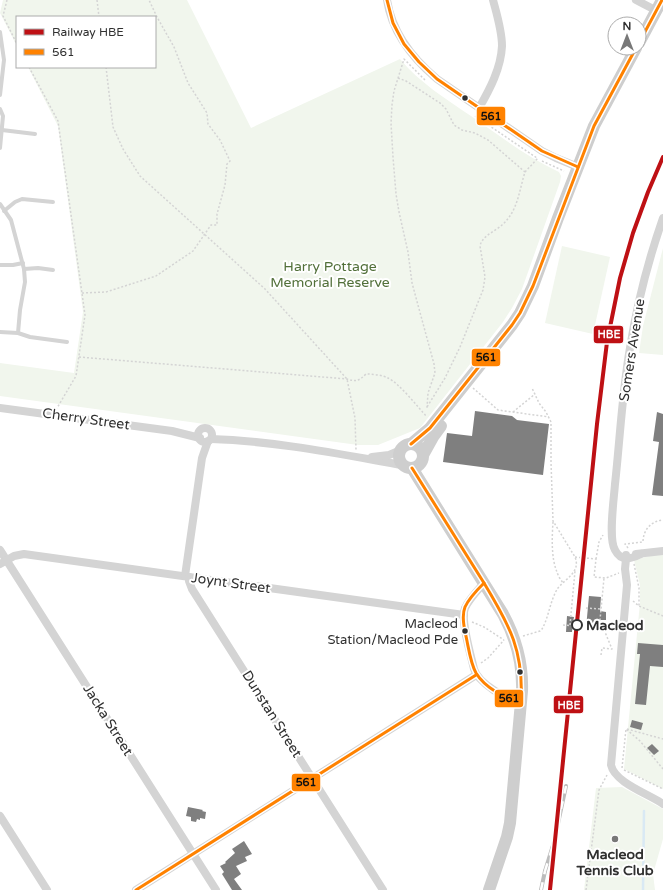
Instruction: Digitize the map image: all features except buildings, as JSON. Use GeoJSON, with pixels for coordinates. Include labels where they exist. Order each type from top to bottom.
{"type":"FeatureCollection","features":[{"type":"Feature","properties":{"kind":"street"},"geometry":{"type":"LineString","coordinates":[[387,0],[391,19],[408,50],[416,60],[437,79],[479,108],[540,155],[556,158],[578,167]]}},
{"type":"Feature","properties":{"kind":"street"},"geometry":{"type":"LineString","coordinates":[[479,108],[492,83],[500,58],[501,36],[493,0]]}},
{"type":"Feature","properties":{"kind":"street"},"geometry":{"type":"LineString","coordinates":[[636,0],[656,11]]}},
{"type":"Feature","properties":{"kind":"street"},"geometry":{"type":"LineString","coordinates":[[647,28],[662,0]]}},
{"type":"Feature","properties":{"kind":"street"},"geometry":{"type":"LineString","coordinates":[[489,890],[508,831],[521,702],[522,680],[519,651],[510,626],[484,583],[437,509],[399,458],[406,447],[421,437],[433,424],[520,313],[533,286],[594,126],[632,56]]}},
{"type":"Feature","properties":{"kind":"street"},"geometry":{"type":"LineString","coordinates":[[407,467],[418,466],[433,437],[517,330],[534,302],[563,220],[566,199]]}},
{"type":"Feature","properties":{"kind":"street","name":"Somers Avenue"},"geometry":{"type":"LineString","coordinates":[[612,533],[620,433],[630,349],[643,283],[663,218]]}},
{"type":"Feature","properties":{"kind":"street","name":"Cherry Street"},"geometry":{"type":"LineString","coordinates":[[0,408],[365,457],[407,467]]}},
{"type":"Feature","properties":{"kind":"street","name":"Dunstan Street"},"geometry":{"type":"LineString","coordinates":[[205,436],[187,577],[192,589],[383,890]]}},
{"type":"Feature","properties":{"kind":"street"},"geometry":{"type":"LineString","coordinates":[[406,447],[418,446],[422,452],[427,482],[437,509]]}},
{"type":"Feature","properties":{"kind":"street","name":"Cherry Street"},"geometry":{"type":"LineString","coordinates":[[365,457],[390,455],[406,447]]}},
{"type":"Feature","properties":{"kind":"street"},"geometry":{"type":"LineString","coordinates":[[612,533],[619,549],[628,557]]}},
{"type":"Feature","properties":{"kind":"street","name":"Jacka Street"},"geometry":{"type":"LineString","coordinates":[[0,550],[3,562],[216,890]]}},
{"type":"Feature","properties":{"kind":"street"},"geometry":{"type":"LineString","coordinates":[[626,596],[620,568],[628,557],[663,551]]}},
{"type":"Feature","properties":{"kind":"street","name":"Joynt Street"},"geometry":{"type":"LineString","coordinates":[[3,562],[14,556],[24,554],[464,618]]}},
{"type":"Feature","properties":{"kind":"street"},"geometry":{"type":"LineString","coordinates":[[628,557],[625,569],[627,585],[611,768],[620,779],[663,804]]}},
{"type":"Feature","properties":{"kind":"street"},"geometry":{"type":"LineString","coordinates":[[484,583],[466,606],[464,618],[476,675],[484,683],[506,697],[515,702],[521,702]]}},
{"type":"Feature","properties":{"kind":"street"},"geometry":{"type":"LineString","coordinates":[[136,890],[476,675]]}},
{"type":"Feature","properties":{"kind":"street"},"geometry":{"type":"LineString","coordinates":[[654,798],[663,800]]}},
{"type":"Feature","properties":{"kind":"street"},"geometry":{"type":"LineString","coordinates":[[0,816],[47,890]]}},
{"type":"Feature","properties":{"kind":"lane"},"geometry":{"type":"LineString","coordinates":[[0,32],[4,60],[0,95]]}},
{"type":"Feature","properties":{"kind":"lane"},"geometry":{"type":"LineString","coordinates":[[0,108],[3,116],[0,148]]}},
{"type":"Feature","properties":{"kind":"lane"},"geometry":{"type":"LineString","coordinates":[[2,130],[35,134]]}},
{"type":"Feature","properties":{"kind":"lane"},"geometry":{"type":"LineString","coordinates":[[4,211],[15,202],[22,199],[53,202]]}},
{"type":"Feature","properties":{"kind":"lane"},"geometry":{"type":"LineString","coordinates":[[0,204],[11,220],[23,263],[26,282],[20,310],[18,333]]}},
{"type":"Feature","properties":{"kind":"lane"},"geometry":{"type":"LineString","coordinates":[[0,265],[23,263]]}},
{"type":"Feature","properties":{"kind":"lane"},"geometry":{"type":"LineString","coordinates":[[24,269],[38,268],[53,270]]}},
{"type":"Feature","properties":{"kind":"lane"},"geometry":{"type":"LineString","coordinates":[[0,332],[18,333],[30,337],[66,342]]}},
{"type":"Feature","properties":{"kind":"path"},"geometry":{"type":"LineString","coordinates":[[7,0],[3,16],[16,42]]}},
{"type":"Feature","properties":{"kind":"path"},"geometry":{"type":"LineString","coordinates":[[97,0],[99,16]]}},
{"type":"Feature","properties":{"kind":"path"},"geometry":{"type":"LineString","coordinates":[[82,293],[106,292],[156,276],[193,250],[211,225],[217,225],[217,214],[225,185],[227,164],[230,161],[220,140],[208,124],[207,112],[188,83],[174,47],[149,0]]}},
{"type":"Feature","properties":{"kind":"path"},"geometry":{"type":"LineString","coordinates":[[426,81],[404,59],[394,91],[391,123],[392,157],[399,212],[408,252],[412,283],[434,364],[435,373],[428,393],[427,408],[449,370],[460,347],[483,290],[485,277],[480,243],[485,237],[502,225],[511,214],[519,198],[525,172],[540,155]]}},
{"type":"Feature","properties":{"kind":"path"},"geometry":{"type":"LineString","coordinates":[[30,68],[58,121],[85,315],[76,376],[53,415]]}},
{"type":"Feature","properties":{"kind":"path"},"geometry":{"type":"LineString","coordinates":[[106,68],[113,127],[123,149],[140,176],[265,289],[347,379],[354,418],[356,456]]}},
{"type":"Feature","properties":{"kind":"path"},"geometry":{"type":"LineString","coordinates":[[398,78],[406,81],[440,103],[446,109],[454,125],[462,130],[475,133],[488,140],[525,172]]}},
{"type":"Feature","properties":{"kind":"path"},"geometry":{"type":"LineString","coordinates":[[472,114],[566,172]]}},
{"type":"Feature","properties":{"kind":"path"},"geometry":{"type":"LineString","coordinates":[[79,357],[347,379],[355,382],[366,374],[388,378],[399,387],[433,424]]}},
{"type":"Feature","properties":{"kind":"path"},"geometry":{"type":"LineString","coordinates":[[472,388],[498,410],[549,417]]}},
{"type":"Feature","properties":{"kind":"path"},"geometry":{"type":"LineString","coordinates":[[532,388],[539,403],[551,422],[552,531],[554,562],[556,572],[563,584]]}},
{"type":"Feature","properties":{"kind":"path"},"geometry":{"type":"LineString","coordinates":[[513,412],[535,394]]}},
{"type":"Feature","properties":{"kind":"path"},"geometry":{"type":"LineString","coordinates":[[639,606],[639,588],[625,544],[643,542],[644,533],[647,528],[655,522],[663,520]]}},
{"type":"Feature","properties":{"kind":"path"},"geometry":{"type":"LineString","coordinates":[[553,522],[576,560],[570,625]]}},
{"type":"Feature","properties":{"kind":"path"},"geometry":{"type":"LineString","coordinates":[[612,533],[603,535],[597,547],[594,577],[604,578],[620,573]]}},
{"type":"Feature","properties":{"kind":"path"},"geometry":{"type":"LineString","coordinates":[[575,557],[596,559]]}},
{"type":"Feature","properties":{"kind":"path"},"geometry":{"type":"LineString","coordinates":[[525,635],[540,631],[542,629],[557,590],[575,571]]}},
{"type":"Feature","properties":{"kind":"path"},"geometry":{"type":"LineString","coordinates":[[601,655],[602,648],[612,649],[600,620],[604,578]]}},
{"type":"Feature","properties":{"kind":"path"},"geometry":{"type":"LineString","coordinates":[[626,596],[639,606],[663,616]]}},
{"type":"Feature","properties":{"kind":"path"},"geometry":{"type":"LineString","coordinates":[[586,608],[601,609]]}},
{"type":"Feature","properties":{"kind":"path"},"geometry":{"type":"LineString","coordinates":[[464,618],[484,627],[504,640],[507,640]]}},
{"type":"Feature","properties":{"kind":"path"},"geometry":{"type":"LineString","coordinates":[[563,625],[575,626]]}},
{"type":"Feature","properties":{"kind":"path"},"geometry":{"type":"LineString","coordinates":[[478,665],[488,658],[504,640]]}},
{"type":"Feature","properties":{"kind":"path"},"geometry":{"type":"LineString","coordinates":[[627,729],[663,739]]}},
{"type":"Feature","properties":{"kind":"path"},"geometry":{"type":"LineString","coordinates":[[627,729],[640,741],[663,769]]}},
{"type":"Feature","properties":{"kind":"path"},"geometry":{"type":"LineString","coordinates":[[627,729],[622,770],[663,789]]}},
{"type":"Feature","properties":{"kind":"path"},"geometry":{"type":"LineString","coordinates":[[586,890],[599,790],[611,768]]}},
{"type":"Feature","properties":{"kind":"green space","name":"Harry Pottage Memorial Reserve"},"geometry":{"type":"Polygon","coordinates":[[[3,0],[187,0],[251,128],[400,59],[416,76],[443,97],[503,139],[559,172],[561,176],[522,289],[512,308],[503,322],[420,428],[378,445],[358,445],[0,396],[0,363],[74,373],[83,312],[58,126],[29,68],[156,68],[156,16],[16,16],[16,44],[0,13],[3,0]]]}},
{"type":"Feature","properties":{"kind":"green space"},"geometry":{"type":"Polygon","coordinates":[[[562,246],[610,257],[593,334],[545,323],[562,246]]]}},
{"type":"Feature","properties":{"kind":"green space"},"geometry":{"type":"Polygon","coordinates":[[[663,248],[663,355],[639,353],[643,326],[663,248]]]}},
{"type":"Feature","properties":{"kind":"green space"},"geometry":{"type":"Polygon","coordinates":[[[653,555],[663,555],[663,789],[624,769],[640,603],[640,585],[634,560],[653,555]]]}},
{"type":"Feature","properties":{"kind":"green space"},"geometry":{"type":"Polygon","coordinates":[[[622,787],[663,809],[663,839],[653,874],[655,890],[584,890],[596,788],[622,787]]]}},
{"type":"Feature","properties":{"kind":"waterway"},"geometry":{"type":"LineString","coordinates":[[643,890],[644,811]]}},
{"type":"Feature","properties":{"kind":"railway"},"geometry":{"type":"LineString","coordinates":[[545,871],[554,842],[566,786]]}},
{"type":"Feature","properties":{"kind":"railway"},"geometry":{"type":"LineString","coordinates":[[541,890],[545,871]]}},
{"type":"Feature","properties":{"kind":"rail line","name":"HBE"},"geometry":{"type":"LineString","coordinates":[[550,890],[597,424],[607,342],[620,278],[633,233],[663,157]]}},
{"type":"Feature","properties":{"kind":"transit line","name":"561"},"geometry":{"type":"LineString","coordinates":[[387,0],[393,23],[404,44],[419,62],[437,79],[542,151],[578,167]]}},
{"type":"Feature","properties":{"kind":"transit line","name":"561"},"geometry":{"type":"LineString","coordinates":[[647,28],[662,0]]}},
{"type":"Feature","properties":{"kind":"transit line","name":"561"},"geometry":{"type":"LineString","coordinates":[[411,444],[430,428],[520,313],[533,286],[594,126],[632,56]]}},
{"type":"Feature","properties":{"kind":"transit line","name":"561"},"geometry":{"type":"LineString","coordinates":[[412,468],[484,583]]}},
{"type":"Feature","properties":{"kind":"transit line","name":"561"},"geometry":{"type":"LineString","coordinates":[[484,583],[508,626],[513,640],[520,668],[521,703],[490,688],[476,673],[471,662],[463,615],[465,607],[471,597],[484,583]]}},
{"type":"Feature","properties":{"kind":"transit line","name":"561"},"geometry":{"type":"LineString","coordinates":[[136,890],[476,675]]}},
{"type":"Feature","properties":{"kind":"place","name":"Macleod"},"geometry":{"type":"Point","coordinates":[577,625]}},
{"type":"Feature","properties":{"kind":"place","name":"Macleod Station/Macleod Pde"},"geometry":{"type":"Point","coordinates":[465,631]}},
{"type":"Feature","properties":{"kind":"place","name":"Macleod Tennis Club"},"geometry":{"type":"Point","coordinates":[615,839]}}]}
